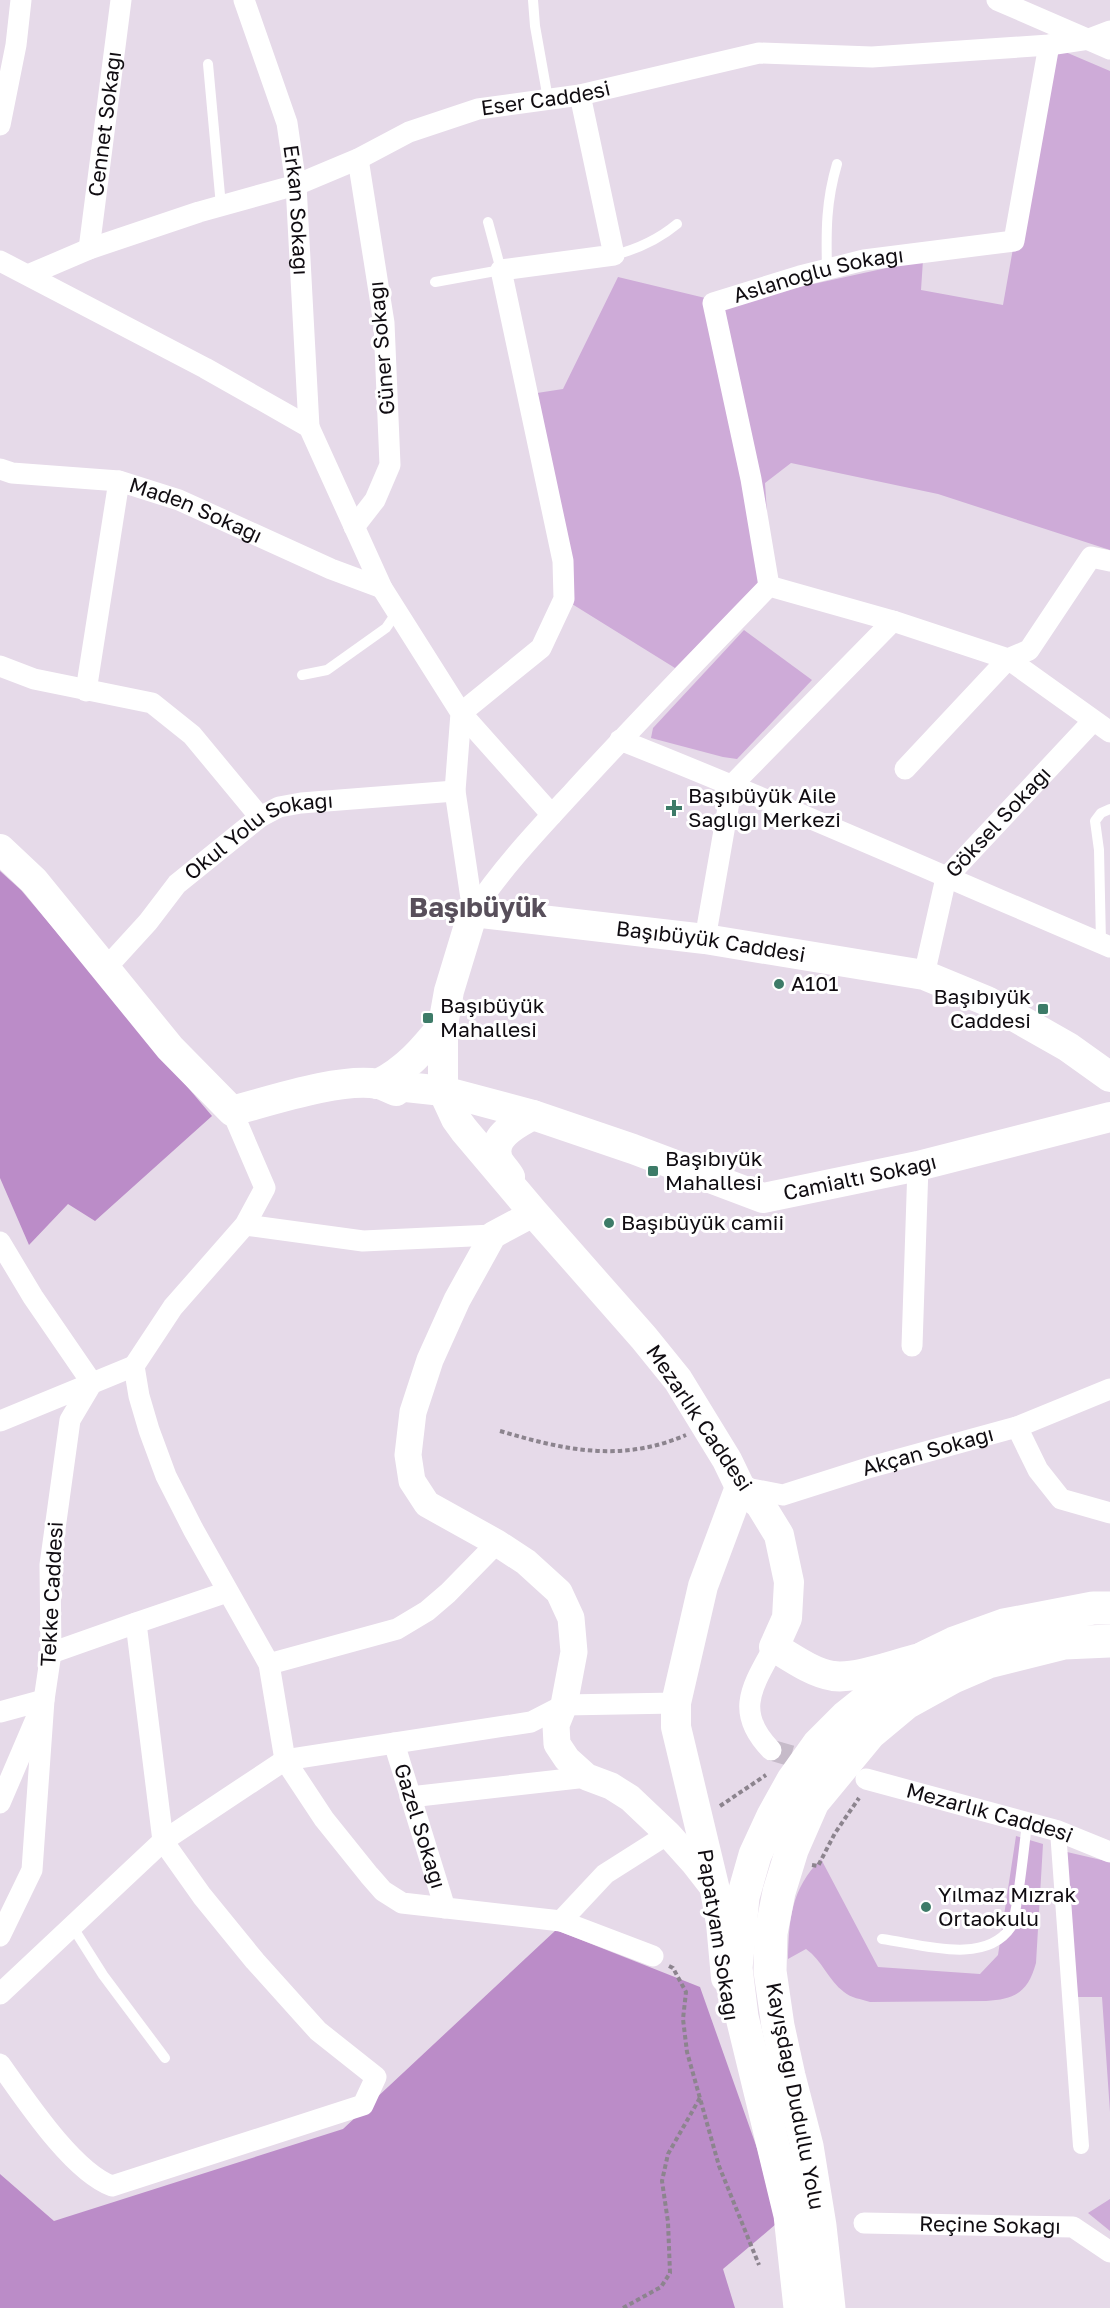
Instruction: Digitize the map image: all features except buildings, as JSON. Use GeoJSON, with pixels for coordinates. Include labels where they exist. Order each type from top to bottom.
{"type":"FeatureCollection","features":[{"type":"Feature","properties":{"kind":"main road"},"geometry":{"type":"LineString","coordinates":[[0,849],[34,881],[171,1048],[232,1111],[334,1085],[353,1083],[443,1091],[443,1025],[449,991],[473,912]]}},
{"type":"Feature","properties":{"kind":"main road","name":"Başıbüyük Caddesi"},"geometry":{"type":"LineString","coordinates":[[473,912],[705,939],[924,975],[987,1001],[1068,1047],[1110,1077]]}},
{"type":"Feature","properties":{"kind":"main road"},"geometry":{"type":"LineString","coordinates":[[378,1084],[406,1067],[423,1051],[443,1025]]}},
{"type":"Feature","properties":{"kind":"main road"},"geometry":{"type":"LineString","coordinates":[[378,1084],[456,1119]]}},
{"type":"Feature","properties":{"kind":"main road","name":"Camialtı Sokağı"},"geometry":{"type":"LineString","coordinates":[[443,1091],[533,1115],[633,1149],[763,1198],[918,1166],[1110,1117]]}},
{"type":"Feature","properties":{"kind":"main road","name":"Mezarlık Caddesi"},"geometry":{"type":"LineString","coordinates":[[443,1091],[456,1119],[678,1380],[707,1426],[740,1487],[760,1504],[779,1535],[789,1582],[787,1618],[774,1647]]}},
{"type":"Feature","properties":{"kind":"main road"},"geometry":{"type":"LineString","coordinates":[[533,1115],[512,1126],[504,1135],[498,1145],[497,1156],[534,1213]]}},
{"type":"Feature","properties":{"kind":"main road","name":"Papatyam Sokağı"},"geometry":{"type":"LineString","coordinates":[[740,1487],[704,1586],[676,1703],[676,1727],[715,1890],[721,1923],[728,2004],[738,2048],[759,2092]]}},
{"type":"Feature","properties":{"kind":"main road","name":"Kayışdağı Dudullu Yolu"},"geometry":{"type":"LineString","coordinates":[[800,2308],[790,2216],[742,2017],[736,1968],[738,1930],[744,1897],[756,1855],[788,1789],[818,1745],[846,1717],[886,1684],[925,1657],[954,1643],[1004,1625],[1093,1608],[1110,1608]]}},
{"type":"Feature","properties":{"kind":"main road"},"geometry":{"type":"LineString","coordinates":[[787,1618],[800,1644],[814,1661],[832,1676]]}},
{"type":"Feature","properties":{"kind":"main road","name":"Kayışdağı Dudullu Yolu"},"geometry":{"type":"LineString","coordinates":[[829,2308],[820,2226],[807,2146],[784,2056],[770,1971],[771,1933],[779,1892],[792,1850],[813,1802],[870,1733],[906,1703],[953,1677],[988,1662],[1064,1643],[1110,1641]]}},
{"type":"Feature","properties":{"kind":"main road"},"geometry":{"type":"LineString","coordinates":[[774,1647],[800,1663],[832,1676],[855,1676],[925,1657]]}},
{"type":"Feature","properties":{"kind":"street"},"geometry":{"type":"LineString","coordinates":[[0,125],[16,45],[21,0]]}},
{"type":"Feature","properties":{"kind":"street","name":"Cennet Sokağı"},"geometry":{"type":"LineString","coordinates":[[89,249],[121,0]]}},
{"type":"Feature","properties":{"kind":"street","name":"Erkan Sokağı"},"geometry":{"type":"LineString","coordinates":[[244,0],[287,123],[296,185],[309,428]]}},
{"type":"Feature","properties":{"kind":"street"},"geometry":{"type":"LineString","coordinates":[[997,0],[1110,49]]}},
{"type":"Feature","properties":{"kind":"street","name":"Eser Caddesi"},"geometry":{"type":"LineString","coordinates":[[28,275],[89,249],[220,206],[296,185],[358,159],[409,132],[478,109],[580,95],[759,53],[872,57],[1049,45],[1089,39],[1110,31]]}},
{"type":"Feature","properties":{"kind":"street","name":"Aslanoğlu Sokağı"},"geometry":{"type":"LineString","coordinates":[[769,586],[751,479],[713,303],[864,260],[1014,241],[1049,45]]}},
{"type":"Feature","properties":{"kind":"street"},"geometry":{"type":"LineString","coordinates":[[473,912],[455,790],[460,713],[541,648],[564,600],[563,561],[501,270],[615,255],[580,95]]}},
{"type":"Feature","properties":{"kind":"street","name":"Güner Sokağı"},"geometry":{"type":"LineString","coordinates":[[354,527],[375,500],[390,465],[384,323],[358,159]]}},
{"type":"Feature","properties":{"kind":"street"},"geometry":{"type":"LineString","coordinates":[[0,261],[205,368],[309,428],[382,588],[460,713],[552,815]]}},
{"type":"Feature","properties":{"kind":"street","name":"Maden Sokağı"},"geometry":{"type":"LineString","coordinates":[[0,469],[12,473],[119,481],[179,500],[331,569],[382,588]]}},
{"type":"Feature","properties":{"kind":"street"},"geometry":{"type":"LineString","coordinates":[[86,691],[119,481]]}},
{"type":"Feature","properties":{"kind":"street"},"geometry":{"type":"LineString","coordinates":[[905,769],[1008,659],[1029,650],[1091,557],[1110,561]]}},
{"type":"Feature","properties":{"kind":"street"},"geometry":{"type":"LineString","coordinates":[[473,912],[484,895],[552,815],[620,740],[769,586],[893,621],[1008,659],[1101,726]]}},
{"type":"Feature","properties":{"kind":"street"},"geometry":{"type":"LineString","coordinates":[[705,939],[732,784],[893,621]]}},
{"type":"Feature","properties":{"kind":"street"},"geometry":{"type":"LineString","coordinates":[[0,666],[34,679],[152,703],[192,735],[260,817]]}},
{"type":"Feature","properties":{"kind":"street","name":"Göksel Sokağı"},"geometry":{"type":"LineString","coordinates":[[924,975],[946,878],[1101,726]]}},
{"type":"Feature","properties":{"kind":"street"},"geometry":{"type":"LineString","coordinates":[[620,740],[732,784],[1106,945]]}},
{"type":"Feature","properties":{"kind":"street","name":"Okul Yolu Sokağı"},"geometry":{"type":"LineString","coordinates":[[106,968],[148,922],[177,884],[260,817],[279,807],[301,802],[455,790]]}},
{"type":"Feature","properties":{"kind":"street"},"geometry":{"type":"LineString","coordinates":[[0,1421],[134,1366],[173,1307],[245,1226],[265,1188],[232,1111]]}},
{"type":"Feature","properties":{"kind":"street"},"geometry":{"type":"LineString","coordinates":[[912,1346],[918,1166]]}},
{"type":"Feature","properties":{"kind":"street"},"geometry":{"type":"LineString","coordinates":[[245,1226],[363,1241],[494,1235],[534,1213]]}},
{"type":"Feature","properties":{"kind":"street"},"geometry":{"type":"LineString","coordinates":[[494,1235],[457,1300],[430,1360],[413,1412],[408,1455],[412,1481],[427,1504],[526,1562],[559,1592],[571,1618],[574,1652],[564,1705],[556,1725],[557,1744],[567,1759],[587,1778]]}},
{"type":"Feature","properties":{"kind":"street"},"geometry":{"type":"LineString","coordinates":[[0,1242],[33,1297],[92,1383]]}},
{"type":"Feature","properties":{"kind":"street"},"geometry":{"type":"LineString","coordinates":[[134,1366],[145,1419],[166,1476],[227,1592],[269,1664],[285,1760],[324,1819],[383,1891],[402,1903],[561,1921],[653,1956]]}},
{"type":"Feature","properties":{"kind":"street","name":"Tekke Caddesi"},"geometry":{"type":"LineString","coordinates":[[0,1803],[44,1701],[51,1653],[50,1565],[70,1420],[92,1383]]}},
{"type":"Feature","properties":{"kind":"street","name":"Akçan Sokağı"},"geometry":{"type":"LineString","coordinates":[[740,1487],[783,1495],[871,1467],[1017,1427],[1110,1389]]}},
{"type":"Feature","properties":{"kind":"street"},"geometry":{"type":"LineString","coordinates":[[1017,1427],[1038,1470],[1061,1498],[1110,1513]]}},
{"type":"Feature","properties":{"kind":"street"},"geometry":{"type":"LineString","coordinates":[[269,1664],[396,1629],[427,1611],[497,1543]]}},
{"type":"Feature","properties":{"kind":"street"},"geometry":{"type":"LineString","coordinates":[[51,1653],[227,1592]]}},
{"type":"Feature","properties":{"kind":"street"},"geometry":{"type":"LineString","coordinates":[[0,2064],[31,2107],[77,2162],[99,2181],[112,2186],[363,2106],[376,2077],[318,2031],[232,1934],[163,1841],[136,1623]]}},
{"type":"Feature","properties":{"kind":"street","name":"Mezarlık Caddesi"},"geometry":{"type":"LineString","coordinates":[[771,1750],[759,1737],[752,1724],[748,1708],[752,1687],[774,1647]]}},
{"type":"Feature","properties":{"kind":"street"},"geometry":{"type":"LineString","coordinates":[[0,1712],[44,1701],[32,1870],[0,1936]]}},
{"type":"Feature","properties":{"kind":"street"},"geometry":{"type":"LineString","coordinates":[[0,1994],[163,1841],[285,1760],[531,1722],[564,1705],[676,1703]]}},
{"type":"Feature","properties":{"kind":"street","name":"Gazel Sokağı"},"geometry":{"type":"LineString","coordinates":[[394,1743],[446,1908]]}},
{"type":"Feature","properties":{"kind":"street"},"geometry":{"type":"LineString","coordinates":[[410,1797],[587,1778],[611,1786],[630,1798],[668,1834],[715,1890]]}},
{"type":"Feature","properties":{"kind":"street","name":"Mezarlık Caddesi"},"geometry":{"type":"LineString","coordinates":[[863,1788],[1058,1831],[1110,1852]]}},
{"type":"Feature","properties":{"kind":"street"},"geometry":{"type":"LineString","coordinates":[[1058,1831],[1081,2146]]}},
{"type":"Feature","properties":{"kind":"street"},"geometry":{"type":"LineString","coordinates":[[561,1921],[605,1874],[668,1834]]}},
{"type":"Feature","properties":{"kind":"street","name":"Reçine Sokağı"},"geometry":{"type":"LineString","coordinates":[[864,2223],[1073,2227],[1110,2252]]}},
{"type":"Feature","properties":{"kind":"lane"},"geometry":{"type":"LineString","coordinates":[[533,0],[535,26],[548,99]]}},
{"type":"Feature","properties":{"kind":"lane"},"geometry":{"type":"LineString","coordinates":[[208,64],[220,206]]}},
{"type":"Feature","properties":{"kind":"lane"},"geometry":{"type":"LineString","coordinates":[[827,269],[825,222],[830,188],[837,164]]}},
{"type":"Feature","properties":{"kind":"lane"},"geometry":{"type":"LineString","coordinates":[[435,282],[501,270],[488,222]]}},
{"type":"Feature","properties":{"kind":"lane"},"geometry":{"type":"LineString","coordinates":[[615,255],[650,242],[677,224]]}},
{"type":"Feature","properties":{"kind":"lane"},"geometry":{"type":"LineString","coordinates":[[302,675],[327,670],[386,628],[398,612]]}},
{"type":"Feature","properties":{"kind":"lane"},"geometry":{"type":"LineString","coordinates":[[1106,945],[1095,821],[1101,813],[1110,809]]}},
{"type":"Feature","properties":{"kind":"lane"},"geometry":{"type":"LineString","coordinates":[[882,1939],[966,1951],[995,1943],[1012,1926],[1027,1823]]}},
{"type":"Feature","properties":{"kind":"lane"},"geometry":{"type":"LineString","coordinates":[[72,1926],[103,1975],[165,2058]]}},
{"type":"Feature","properties":{"kind":"path"},"geometry":{"type":"LineString","coordinates":[[500,1431],[541,1443],[594,1452],[633,1451],[677,1439],[707,1426]]}},
{"type":"Feature","properties":{"kind":"path"},"geometry":{"type":"LineString","coordinates":[[698,1820],[770,1773]]}},
{"type":"Feature","properties":{"kind":"path"},"geometry":{"type":"LineString","coordinates":[[828,1834],[812,1866],[818,1866],[863,1788]]}},
{"type":"Feature","properties":{"kind":"path"},"geometry":{"type":"LineString","coordinates":[[653,1956],[673,1968],[686,1992],[683,2019],[687,2052],[719,2166],[759,2265]]}},
{"type":"Feature","properties":{"kind":"path"},"geometry":{"type":"LineString","coordinates":[[622,2308],[661,2287],[670,2273],[668,2222],[662,2181],[668,2154],[701,2096]]}},
{"type":"Feature","properties":{"kind":"shaded area"},"geometry":{"type":"Polygon","coordinates":[[[1049,45],[1110,71],[1110,550],[938,494],[791,463],[765,483],[771,574],[675,668],[564,599],[524,395],[563,389],[618,277],[726,303],[923,260],[921,290],[1003,305],[1049,45]]]}},
{"type":"Feature","properties":{"kind":"shaded area"},"geometry":{"type":"Polygon","coordinates":[[[744,630],[812,680],[737,759],[651,738],[653,728],[744,630]]]}},
{"type":"Feature","properties":{"kind":"shaded area"},"geometry":{"type":"Polygon","coordinates":[[[0,871],[21,890],[212,1116],[95,1221],[68,1204],[29,1245],[0,1178],[0,871]]]}},
{"type":"Feature","properties":{"kind":"shaded area"},"geometry":{"type":"Polygon","coordinates":[[[1016,1836],[1043,1844],[1036,1963],[1025,1987],[1013,1996],[986,2001],[870,2002],[844,1992],[806,1949],[788,1959],[789,1931],[794,1905],[803,1882],[821,1859],[878,1967],[980,1974],[998,1955],[1016,1836]]]}},
{"type":"Feature","properties":{"kind":"shaded area"},"geometry":{"type":"Polygon","coordinates":[[[1067,1852],[1110,1862],[1110,2112],[1102,1997],[1072,1997],[1067,1852]]]}},
{"type":"Feature","properties":{"kind":"shaded area"},"geometry":{"type":"Polygon","coordinates":[[[556,1930],[700,1987],[758,2151],[776,2224],[723,2269],[735,2308],[0,2308],[0,2174],[54,2221],[343,2129],[556,1930]]]}},
{"type":"Feature","properties":{"kind":"shaded area"},"geometry":{"type":"Polygon","coordinates":[[[1110,2199],[1110,2231],[1088,2213],[1110,2199]]]}},
{"type":"Feature","properties":{"kind":"tunnel"},"geometry":{"type":"LineString","coordinates":[[771,1750],[816,1763]]}},
{"type":"Feature","properties":{"kind":"place","name":"Başıbüyük Aile Sağlığı Merkezi"},"geometry":{"type":"Point","coordinates":[674,808]}},
{"type":"Feature","properties":{"kind":"place","name":"A101"},"geometry":{"type":"Point","coordinates":[779,984]}},
{"type":"Feature","properties":{"kind":"place","name":"Başıbıyük Caddesi"},"geometry":{"type":"Point","coordinates":[1043,1009]}},
{"type":"Feature","properties":{"kind":"place","name":"Başıbüyük Mahallesi"},"geometry":{"type":"Point","coordinates":[428,1018]}},
{"type":"Feature","properties":{"kind":"place","name":"Başıbıyük Mahallesi"},"geometry":{"type":"Point","coordinates":[653,1171]}},
{"type":"Feature","properties":{"kind":"place","name":"Başıbüyük camii"},"geometry":{"type":"Point","coordinates":[609,1223]}},
{"type":"Feature","properties":{"kind":"place","name":"Yılmaz Mızrak Ortaokulu"},"geometry":{"type":"Point","coordinates":[926,1907]}},
{"type":"Feature","properties":{"kind":"district","name":"Başıbüyük"},"geometry":{"type":"Point","coordinates":[478,908]}}]}
